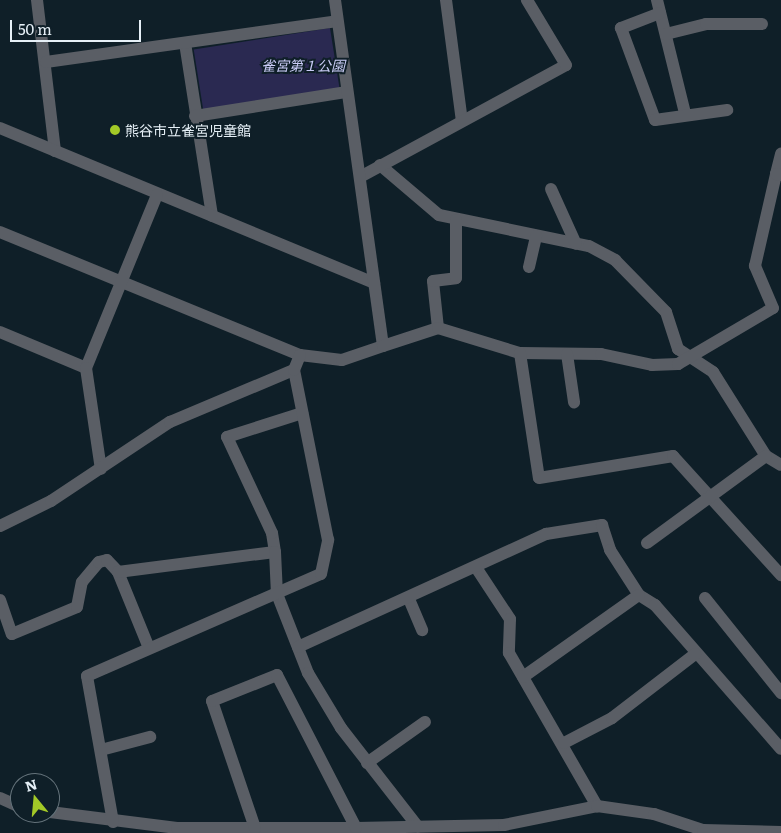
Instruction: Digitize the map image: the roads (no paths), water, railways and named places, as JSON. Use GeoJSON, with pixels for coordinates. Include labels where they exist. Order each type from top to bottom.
{"type":"FeatureCollection","features":[{"type":"Feature","properties":{"kind":"street"},"geometry":{"type":"LineString","coordinates":[[37,0],[46,62],[55,151]]}},
{"type":"Feature","properties":{"kind":"street"},"geometry":{"type":"LineString","coordinates":[[335,0],[383,346]]}},
{"type":"Feature","properties":{"kind":"street"},"geometry":{"type":"LineString","coordinates":[[446,0],[462,121]]}},
{"type":"Feature","properties":{"kind":"street"},"geometry":{"type":"LineString","coordinates":[[360,177],[566,65],[527,0]]}},
{"type":"Feature","properties":{"kind":"street"},"geometry":{"type":"LineString","coordinates":[[657,0],[686,113]]}},
{"type":"Feature","properties":{"kind":"street"},"geometry":{"type":"LineString","coordinates":[[660,13],[621,28],[655,120],[686,113],[727,110]]}},
{"type":"Feature","properties":{"kind":"street"},"geometry":{"type":"LineString","coordinates":[[46,62],[337,21]]}},
{"type":"Feature","properties":{"kind":"street"},"geometry":{"type":"LineString","coordinates":[[666,34],[706,24],[762,24]]}},
{"type":"Feature","properties":{"kind":"street"},"geometry":{"type":"LineString","coordinates":[[185,43],[212,216]]}},
{"type":"Feature","properties":{"kind":"street"},"geometry":{"type":"LineString","coordinates":[[196,116],[347,92]]}},
{"type":"Feature","properties":{"kind":"street"},"geometry":{"type":"LineString","coordinates":[[0,128],[157,195],[374,283]]}},
{"type":"Feature","properties":{"kind":"street"},"geometry":{"type":"LineString","coordinates":[[0,232],[300,355],[342,360],[438,328],[520,353],[601,354],[652,365],[678,364],[773,308],[755,266],[778,174],[781,154]]}},
{"type":"Feature","properties":{"kind":"street"},"geometry":{"type":"LineString","coordinates":[[380,165],[439,215],[576,244],[615,260],[666,312],[678,349],[713,372],[728,388],[766,456],[781,464]]}},
{"type":"Feature","properties":{"kind":"street"},"geometry":{"type":"LineString","coordinates":[[551,190],[576,244]]}},
{"type":"Feature","properties":{"kind":"street"},"geometry":{"type":"LineString","coordinates":[[101,469],[86,368],[157,195]]}},
{"type":"Feature","properties":{"kind":"street"},"geometry":{"type":"LineString","coordinates":[[438,328],[433,281],[456,278],[456,220]]}},
{"type":"Feature","properties":{"kind":"street"},"geometry":{"type":"LineString","coordinates":[[529,268],[536,236]]}},
{"type":"Feature","properties":{"kind":"street"},"geometry":{"type":"LineString","coordinates":[[0,332],[86,368]]}},
{"type":"Feature","properties":{"kind":"street"},"geometry":{"type":"LineString","coordinates":[[520,353],[539,478],[673,456],[781,575]]}},
{"type":"Feature","properties":{"kind":"street"},"geometry":{"type":"LineString","coordinates":[[567,354],[574,402]]}},
{"type":"Feature","properties":{"kind":"street"},"geometry":{"type":"LineString","coordinates":[[113,822],[87,676],[322,574],[328,540],[294,370],[300,355]]}},
{"type":"Feature","properties":{"kind":"street"},"geometry":{"type":"LineString","coordinates":[[0,526],[101,469],[170,422],[294,370]]}},
{"type":"Feature","properties":{"kind":"street"},"geometry":{"type":"LineString","coordinates":[[302,413],[227,437],[272,533],[277,594],[308,673],[411,829]]}},
{"type":"Feature","properties":{"kind":"street"},"geometry":{"type":"LineString","coordinates":[[647,543],[710,499],[766,456]]}},
{"type":"Feature","properties":{"kind":"street"},"geometry":{"type":"LineString","coordinates":[[298,647],[477,569],[546,534],[602,525],[610,550],[639,595],[655,605],[695,654],[781,749]]}},
{"type":"Feature","properties":{"kind":"street"},"geometry":{"type":"LineString","coordinates":[[118,572],[274,552]]}},
{"type":"Feature","properties":{"kind":"street"},"geometry":{"type":"LineString","coordinates":[[0,600],[12,634],[77,607],[82,582],[99,562],[107,560],[118,572],[149,648]]}},
{"type":"Feature","properties":{"kind":"street"},"geometry":{"type":"LineString","coordinates":[[477,569],[510,619],[509,653],[564,743],[597,806]]}},
{"type":"Feature","properties":{"kind":"street"},"geometry":{"type":"LineString","coordinates":[[523,676],[639,595]]}},
{"type":"Feature","properties":{"kind":"street"},"geometry":{"type":"LineString","coordinates":[[705,598],[781,693]]}},
{"type":"Feature","properties":{"kind":"street"},"geometry":{"type":"LineString","coordinates":[[409,599],[422,630]]}},
{"type":"Feature","properties":{"kind":"street"},"geometry":{"type":"LineString","coordinates":[[564,743],[612,718],[695,654]]}},
{"type":"Feature","properties":{"kind":"street"},"geometry":{"type":"LineString","coordinates":[[255,828],[212,701],[277,676],[356,828]]}},
{"type":"Feature","properties":{"kind":"street"},"geometry":{"type":"LineString","coordinates":[[368,763],[426,722]]}},
{"type":"Feature","properties":{"kind":"street"},"geometry":{"type":"LineString","coordinates":[[100,750],[150,737]]}},
{"type":"Feature","properties":{"kind":"street"},"geometry":{"type":"LineString","coordinates":[[60,814],[113,822],[177,828],[479,829],[597,806],[654,814],[703,830],[781,832]]}},
{"type":"Feature","properties":{"kind":"place","name":"熊谷市立雀宮児童館"},"geometry":{"type":"Point","coordinates":[115,130]}},
{"type":"Feature","properties":{"kind":"park label","name":"雀宮第１公園"},"geometry":{"type":"Point","coordinates":[303,65]}}]}
